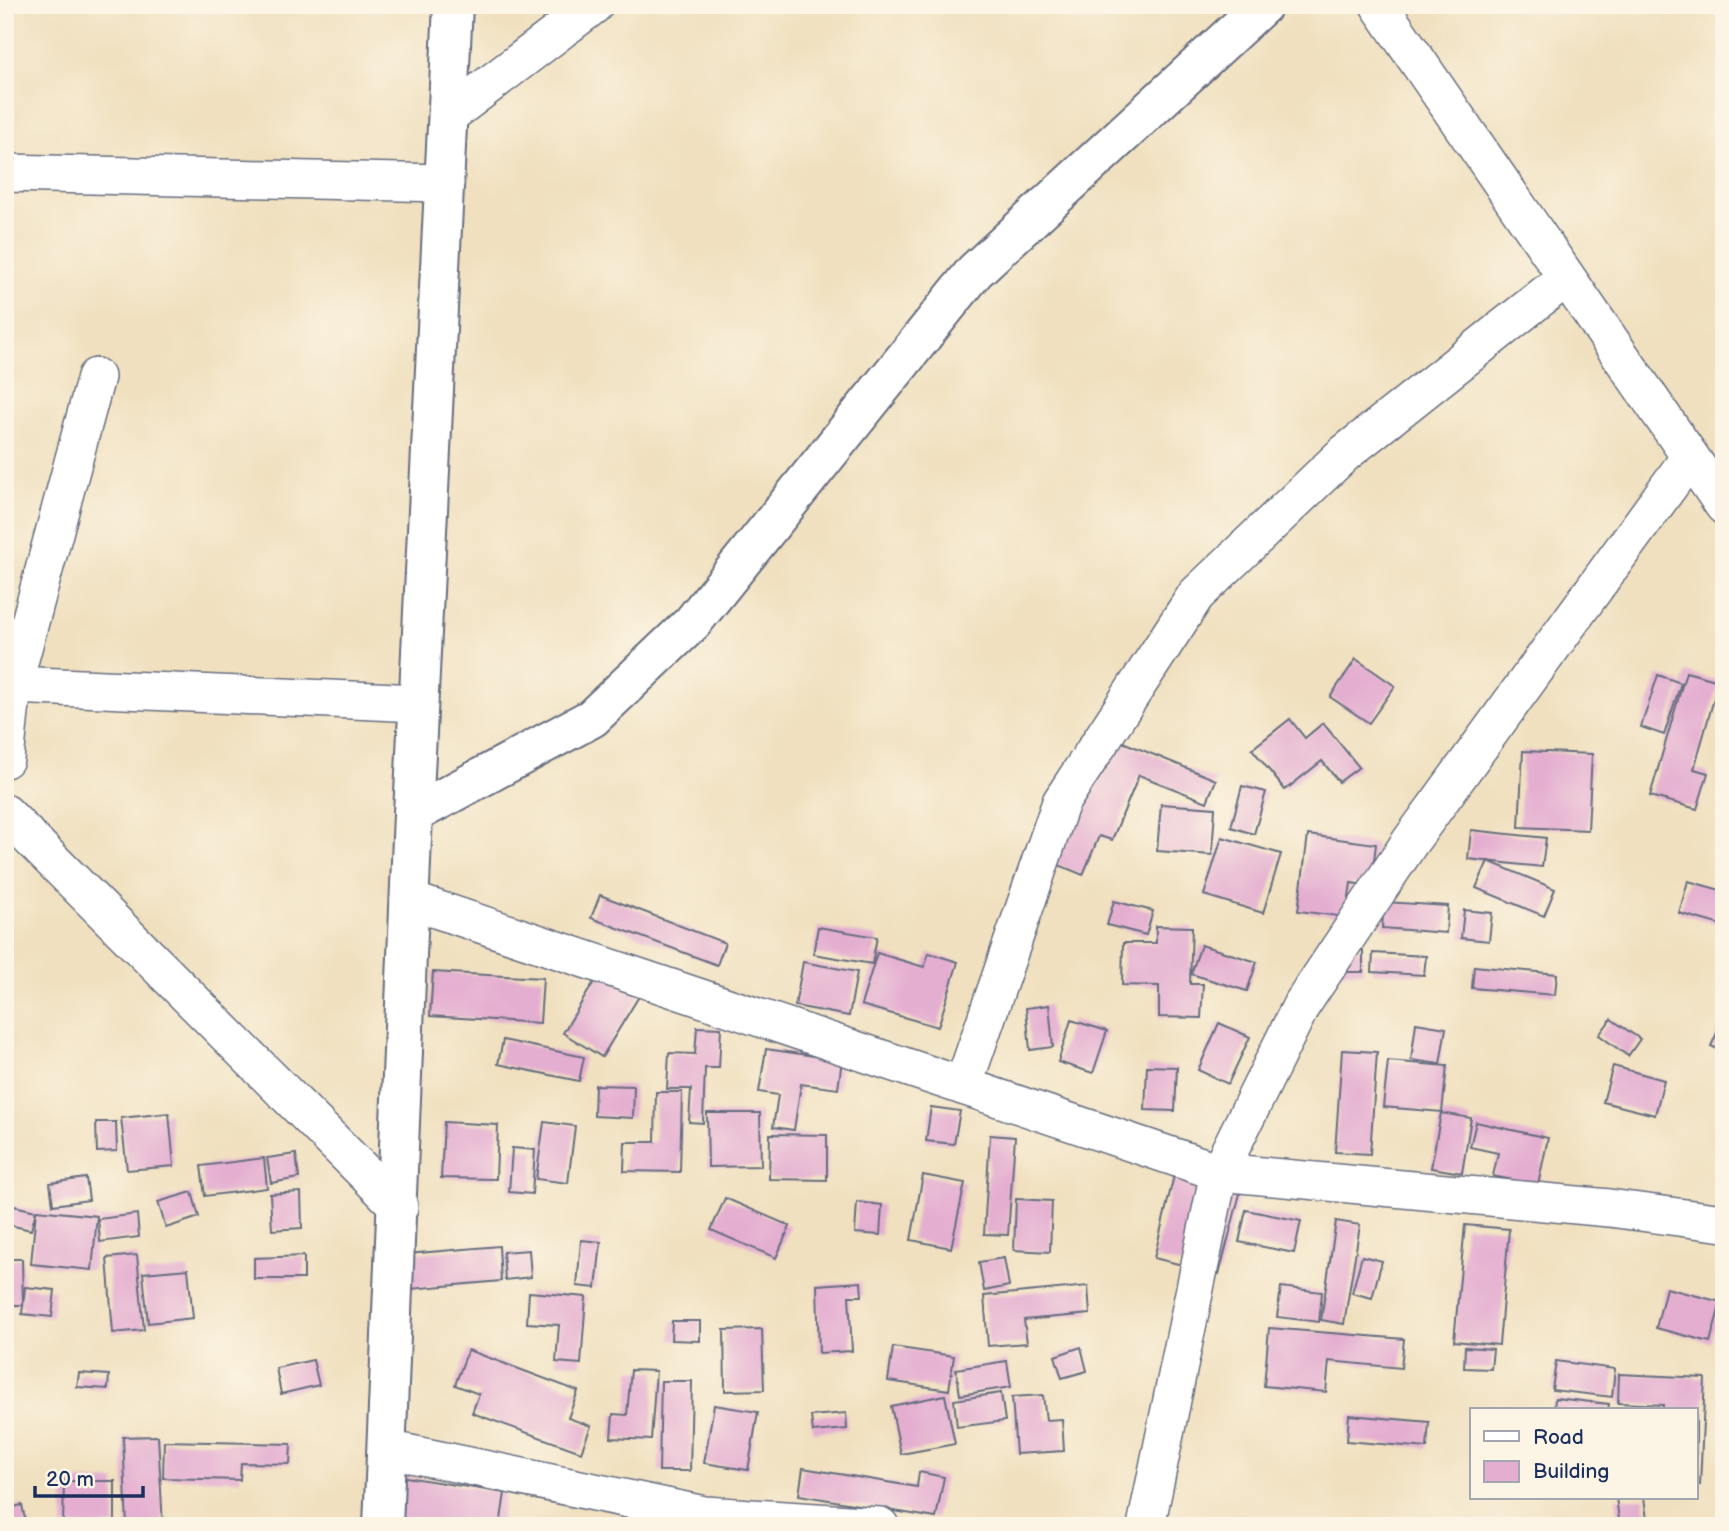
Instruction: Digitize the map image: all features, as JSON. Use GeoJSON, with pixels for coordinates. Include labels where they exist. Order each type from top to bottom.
{"type":"FeatureCollection","features":[{"type":"Feature","properties":{"kind":"street"},"geometry":{"type":"LineString","coordinates":[[383,1526],[399,1207],[409,900],[453,5]]}},
{"type":"Feature","properties":{"kind":"street"},"geometry":{"type":"LineString","coordinates":[[448,116],[594,5]]}},
{"type":"Feature","properties":{"kind":"street"},"geometry":{"type":"LineString","coordinates":[[413,814],[592,718],[682,633],[840,443],[975,271],[1263,5]]}},
{"type":"Feature","properties":{"kind":"street"},"geometry":{"type":"LineString","coordinates":[[1379,5],[1724,506]]}},
{"type":"Feature","properties":{"kind":"street"},"geometry":{"type":"LineString","coordinates":[[5,173],[445,183]]}},
{"type":"Feature","properties":{"kind":"street"},"geometry":{"type":"LineString","coordinates":[[963,1086],[1061,802],[1196,595],[1344,454],[1566,278]]}},
{"type":"Feature","properties":{"kind":"street"},"geometry":{"type":"LineString","coordinates":[[5,759],[13,685],[96,377]]}},
{"type":"Feature","properties":{"kind":"street"},"geometry":{"type":"LineString","coordinates":[[1146,1526],[1219,1172],[1308,995],[1410,842],[1690,457]]}},
{"type":"Feature","properties":{"kind":"street"},"geometry":{"type":"LineString","coordinates":[[13,685],[419,703]]}},
{"type":"Feature","properties":{"kind":"street"},"geometry":{"type":"LineString","coordinates":[[5,813],[399,1207]]}},
{"type":"Feature","properties":{"kind":"street"},"geometry":{"type":"LineString","coordinates":[[409,900],[1219,1172],[1609,1208],[1724,1223]]}},
{"type":"Feature","properties":{"kind":"street"},"geometry":{"type":"LineString","coordinates":[[387,1449],[705,1515],[880,1526]]}},
{"type":"Feature","properties":{"kind":"building"},"geometry":{"type":"Polygon","coordinates":[[[1356,659],[1395,686],[1369,723],[1330,697],[1356,659]]]}},
{"type":"Feature","properties":{"kind":"building"},"geometry":{"type":"Polygon","coordinates":[[[1686,672],[1719,681],[1694,769],[1708,773],[1697,809],[1650,796],[1686,672]]]}},
{"type":"Feature","properties":{"kind":"building"},"geometry":{"type":"Polygon","coordinates":[[[1658,675],[1681,683],[1664,735],[1641,727],[1658,675]]]}},
{"type":"Feature","properties":{"kind":"building"},"geometry":{"type":"Polygon","coordinates":[[[1290,719],[1305,738],[1323,723],[1359,767],[1339,782],[1322,761],[1285,790],[1252,749],[1290,719]]]}},
{"type":"Feature","properties":{"kind":"building"},"geometry":{"type":"Polygon","coordinates":[[[1098,732],[1216,780],[1207,802],[1139,775],[1112,840],[1099,836],[1083,875],[1032,854],[1098,732]]]}},
{"type":"Feature","properties":{"kind":"building"},"geometry":{"type":"Polygon","coordinates":[[[1523,751],[1592,754],[1588,830],[1519,827],[1523,751]]]}},
{"type":"Feature","properties":{"kind":"building"},"geometry":{"type":"Polygon","coordinates":[[[1242,786],[1266,792],[1254,834],[1231,827],[1242,786]]]}},
{"type":"Feature","properties":{"kind":"building"},"geometry":{"type":"Polygon","coordinates":[[[1161,804],[1215,808],[1212,855],[1157,851],[1161,804]]]}},
{"type":"Feature","properties":{"kind":"building"},"geometry":{"type":"Polygon","coordinates":[[[1471,830],[1546,838],[1542,867],[1468,859],[1471,830]]]}},
{"type":"Feature","properties":{"kind":"building"},"geometry":{"type":"Polygon","coordinates":[[[1308,835],[1376,844],[1371,886],[1351,883],[1346,917],[1298,911],[1308,835]]]}},
{"type":"Feature","properties":{"kind":"building"},"geometry":{"type":"Polygon","coordinates":[[[1222,837],[1281,854],[1263,913],[1204,895],[1222,837]]]}},
{"type":"Feature","properties":{"kind":"building"},"geometry":{"type":"Polygon","coordinates":[[[1488,861],[1555,889],[1544,916],[1476,888],[1488,861]]]}},
{"type":"Feature","properties":{"kind":"building"},"geometry":{"type":"Polygon","coordinates":[[[1688,881],[1724,891],[1724,926],[1679,913],[1688,881]]]}},
{"type":"Feature","properties":{"kind":"building"},"geometry":{"type":"Polygon","coordinates":[[[600,895],[725,943],[717,965],[591,918],[600,895]]]}},
{"type":"Feature","properties":{"kind":"building"},"geometry":{"type":"Polygon","coordinates":[[[1114,901],[1153,911],[1146,935],[1107,925],[1114,901]]]}},
{"type":"Feature","properties":{"kind":"building"},"geometry":{"type":"Polygon","coordinates":[[[1384,902],[1448,906],[1446,933],[1382,928],[1384,902]]]}},
{"type":"Feature","properties":{"kind":"building"},"geometry":{"type":"Polygon","coordinates":[[[1464,910],[1492,913],[1489,941],[1461,938],[1464,910]]]}},
{"type":"Feature","properties":{"kind":"building"},"geometry":{"type":"Polygon","coordinates":[[[1156,926],[1192,927],[1190,984],[1203,984],[1201,1018],[1159,1017],[1159,986],[1122,985],[1123,943],[1156,943],[1156,926]]]}},
{"type":"Feature","properties":{"kind":"building"},"geometry":{"type":"Polygon","coordinates":[[[818,927],[877,937],[872,964],[813,954],[818,927]]]}},
{"type":"Feature","properties":{"kind":"building"},"geometry":{"type":"Polygon","coordinates":[[[1201,945],[1257,962],[1247,991],[1191,974],[1201,945]]]}},
{"type":"Feature","properties":{"kind":"building"},"geometry":{"type":"Polygon","coordinates":[[[1341,950],[1363,950],[1363,972],[1340,972],[1341,950]]]}},
{"type":"Feature","properties":{"kind":"building"},"geometry":{"type":"Polygon","coordinates":[[[877,953],[924,967],[929,953],[958,962],[938,1027],[861,1005],[877,953]]]}},
{"type":"Feature","properties":{"kind":"building"},"geometry":{"type":"Polygon","coordinates":[[[1373,953],[1426,956],[1424,975],[1372,972],[1373,953]]]}},
{"type":"Feature","properties":{"kind":"building"},"geometry":{"type":"Polygon","coordinates":[[[803,962],[857,972],[849,1016],[795,1006],[803,962]]]}},
{"type":"Feature","properties":{"kind":"building"},"geometry":{"type":"Polygon","coordinates":[[[605,964],[644,988],[602,1057],[563,1033],[605,964]]]}},
{"type":"Feature","properties":{"kind":"building"},"geometry":{"type":"Polygon","coordinates":[[[1474,966],[1557,974],[1555,995],[1472,988],[1474,966]]]}},
{"type":"Feature","properties":{"kind":"building"},"geometry":{"type":"Polygon","coordinates":[[[433,972],[543,978],[540,1023],[430,1016],[433,972]]]}},
{"type":"Feature","properties":{"kind":"building"},"geometry":{"type":"Polygon","coordinates":[[[1049,1005],[1053,1047],[1030,1050],[1026,1008],[1049,1005]]]}},
{"type":"Feature","properties":{"kind":"building"},"geometry":{"type":"Polygon","coordinates":[[[1724,1018],[1724,1052],[1711,1046],[1724,1018]]]}},
{"type":"Feature","properties":{"kind":"building"},"geometry":{"type":"Polygon","coordinates":[[[1611,1019],[1640,1039],[1628,1056],[1599,1035],[1611,1019]]]}},
{"type":"Feature","properties":{"kind":"building"},"geometry":{"type":"Polygon","coordinates":[[[1071,1020],[1107,1031],[1093,1073],[1058,1062],[1071,1020]]]}},
{"type":"Feature","properties":{"kind":"building"},"geometry":{"type":"Polygon","coordinates":[[[1219,1023],[1250,1037],[1228,1084],[1198,1070],[1219,1023]]]}},
{"type":"Feature","properties":{"kind":"building"},"geometry":{"type":"Polygon","coordinates":[[[1416,1023],[1446,1028],[1440,1064],[1411,1060],[1416,1023]]]}},
{"type":"Feature","properties":{"kind":"building"},"geometry":{"type":"Polygon","coordinates":[[[697,1027],[721,1028],[719,1068],[705,1068],[703,1123],[689,1122],[691,1089],[667,1089],[669,1053],[695,1054],[697,1027]]]}},
{"type":"Feature","properties":{"kind":"building"},"geometry":{"type":"Polygon","coordinates":[[[503,1040],[584,1057],[579,1081],[498,1064],[503,1040]]]}},
{"type":"Feature","properties":{"kind":"building"},"geometry":{"type":"Polygon","coordinates":[[[766,1049],[842,1060],[838,1089],[801,1084],[794,1130],[773,1127],[778,1095],[759,1092],[766,1049]]]}},
{"type":"Feature","properties":{"kind":"building"},"geometry":{"type":"Polygon","coordinates":[[[1342,1050],[1377,1052],[1370,1154],[1335,1152],[1342,1050]]]}},
{"type":"Feature","properties":{"kind":"building"},"geometry":{"type":"Polygon","coordinates":[[[1388,1061],[1447,1066],[1442,1112],[1383,1107],[1388,1061]]]}},
{"type":"Feature","properties":{"kind":"building"},"geometry":{"type":"Polygon","coordinates":[[[1147,1066],[1177,1067],[1175,1111],[1145,1110],[1147,1066]]]}},
{"type":"Feature","properties":{"kind":"building"},"geometry":{"type":"Polygon","coordinates":[[[1613,1066],[1664,1080],[1655,1115],[1603,1102],[1613,1066]]]}},
{"type":"Feature","properties":{"kind":"building"},"geometry":{"type":"Polygon","coordinates":[[[595,1085],[634,1086],[633,1118],[594,1116],[595,1085]]]}},
{"type":"Feature","properties":{"kind":"building"},"geometry":{"type":"Polygon","coordinates":[[[656,1092],[682,1092],[680,1172],[624,1171],[625,1142],[655,1142],[656,1092]]]}},
{"type":"Feature","properties":{"kind":"building"},"geometry":{"type":"Polygon","coordinates":[[[931,1107],[960,1111],[954,1144],[926,1141],[931,1107]]]}},
{"type":"Feature","properties":{"kind":"building"},"geometry":{"type":"Polygon","coordinates":[[[169,1113],[174,1166],[127,1170],[121,1118],[169,1113]]]}},
{"type":"Feature","properties":{"kind":"building"},"geometry":{"type":"Polygon","coordinates":[[[707,1113],[760,1113],[761,1166],[708,1167],[707,1113]]]}},
{"type":"Feature","properties":{"kind":"building"},"geometry":{"type":"Polygon","coordinates":[[[1441,1113],[1471,1118],[1462,1173],[1431,1168],[1441,1113]]]}},
{"type":"Feature","properties":{"kind":"building"},"geometry":{"type":"Polygon","coordinates":[[[96,1122],[116,1122],[117,1151],[97,1152],[96,1122]]]}},
{"type":"Feature","properties":{"kind":"building"},"geometry":{"type":"Polygon","coordinates":[[[444,1122],[498,1125],[496,1179],[441,1178],[444,1122]]]}},
{"type":"Feature","properties":{"kind":"building"},"geometry":{"type":"Polygon","coordinates":[[[544,1122],[575,1126],[568,1183],[536,1179],[544,1122]]]}},
{"type":"Feature","properties":{"kind":"building"},"geometry":{"type":"Polygon","coordinates":[[[1476,1122],[1548,1138],[1538,1185],[1493,1176],[1498,1153],[1470,1147],[1476,1122]]]}},
{"type":"Feature","properties":{"kind":"building"},"geometry":{"type":"Polygon","coordinates":[[[770,1134],[827,1135],[827,1180],[769,1179],[770,1134]]]}},
{"type":"Feature","properties":{"kind":"building"},"geometry":{"type":"Polygon","coordinates":[[[990,1135],[1015,1137],[1008,1235],[984,1234],[990,1135]]]}},
{"type":"Feature","properties":{"kind":"building"},"geometry":{"type":"Polygon","coordinates":[[[512,1148],[535,1150],[532,1194],[509,1192],[512,1148]]]}},
{"type":"Feature","properties":{"kind":"building"},"geometry":{"type":"Polygon","coordinates":[[[296,1154],[299,1178],[271,1183],[267,1158],[296,1154]]]}},
{"type":"Feature","properties":{"kind":"building"},"geometry":{"type":"Polygon","coordinates":[[[264,1158],[267,1188],[205,1196],[201,1166],[264,1158]]]}},
{"type":"Feature","properties":{"kind":"building"},"geometry":{"type":"Polygon","coordinates":[[[1177,1163],[1243,1182],[1219,1274],[1154,1258],[1177,1163]]]}},
{"type":"Feature","properties":{"kind":"building"},"geometry":{"type":"Polygon","coordinates":[[[923,1175],[965,1183],[951,1248],[911,1240],[923,1175]]]}},
{"type":"Feature","properties":{"kind":"building"},"geometry":{"type":"Polygon","coordinates":[[[86,1178],[89,1200],[53,1205],[50,1183],[86,1178]]]}},
{"type":"Feature","properties":{"kind":"building"},"geometry":{"type":"Polygon","coordinates":[[[192,1192],[199,1217],[166,1228],[158,1202],[192,1192]]]}},
{"type":"Feature","properties":{"kind":"building"},"geometry":{"type":"Polygon","coordinates":[[[301,1192],[302,1228],[272,1230],[270,1194],[301,1192]]]}},
{"type":"Feature","properties":{"kind":"building"},"geometry":{"type":"Polygon","coordinates":[[[725,1198],[790,1226],[776,1258],[711,1230],[725,1198]]]}},
{"type":"Feature","properties":{"kind":"building"},"geometry":{"type":"Polygon","coordinates":[[[1016,1199],[1052,1201],[1050,1252],[1014,1250],[1016,1199]]]}},
{"type":"Feature","properties":{"kind":"building"},"geometry":{"type":"Polygon","coordinates":[[[857,1202],[882,1205],[880,1235],[855,1233],[857,1202]]]}},
{"type":"Feature","properties":{"kind":"building"},"geometry":{"type":"Polygon","coordinates":[[[5,1204],[36,1211],[31,1230],[5,1224],[5,1204]]]}},
{"type":"Feature","properties":{"kind":"building"},"geometry":{"type":"Polygon","coordinates":[[[36,1210],[97,1216],[92,1270],[31,1264],[36,1210]]]}},
{"type":"Feature","properties":{"kind":"building"},"geometry":{"type":"Polygon","coordinates":[[[1246,1210],[1301,1221],[1294,1253],[1239,1242],[1246,1210]]]}},
{"type":"Feature","properties":{"kind":"building"},"geometry":{"type":"Polygon","coordinates":[[[137,1214],[139,1237],[100,1242],[98,1219],[137,1214]]]}},
{"type":"Feature","properties":{"kind":"building"},"geometry":{"type":"Polygon","coordinates":[[[1336,1221],[1360,1225],[1344,1324],[1321,1320],[1336,1221]]]}},
{"type":"Feature","properties":{"kind":"building"},"geometry":{"type":"Polygon","coordinates":[[[1465,1225],[1509,1229],[1499,1345],[1454,1341],[1465,1225]]]}},
{"type":"Feature","properties":{"kind":"building"},"geometry":{"type":"Polygon","coordinates":[[[581,1240],[601,1242],[596,1288],[577,1286],[581,1240]]]}},
{"type":"Feature","properties":{"kind":"building"},"geometry":{"type":"Polygon","coordinates":[[[499,1246],[501,1281],[410,1289],[407,1254],[499,1246]]]}},
{"type":"Feature","properties":{"kind":"building"},"geometry":{"type":"Polygon","coordinates":[[[529,1250],[531,1277],[505,1280],[503,1252],[529,1250]]]}},
{"type":"Feature","properties":{"kind":"building"},"geometry":{"type":"Polygon","coordinates":[[[137,1255],[144,1330],[113,1333],[107,1258],[137,1255]]]}},
{"type":"Feature","properties":{"kind":"building"},"geometry":{"type":"Polygon","coordinates":[[[304,1256],[304,1279],[254,1279],[254,1258],[304,1256]]]}},
{"type":"Feature","properties":{"kind":"building"},"geometry":{"type":"Polygon","coordinates":[[[1362,1256],[1382,1261],[1372,1298],[1352,1293],[1362,1256]]]}},
{"type":"Feature","properties":{"kind":"building"},"geometry":{"type":"Polygon","coordinates":[[[1004,1258],[1009,1286],[984,1291],[979,1262],[1004,1258]]]}},
{"type":"Feature","properties":{"kind":"building"},"geometry":{"type":"Polygon","coordinates":[[[5,1259],[22,1259],[23,1305],[5,1305],[5,1259]]]}},
{"type":"Feature","properties":{"kind":"building"},"geometry":{"type":"Polygon","coordinates":[[[188,1269],[193,1318],[148,1323],[143,1273],[188,1269]]]}},
{"type":"Feature","properties":{"kind":"building"},"geometry":{"type":"Polygon","coordinates":[[[861,1282],[862,1296],[849,1296],[852,1351],[819,1353],[817,1285],[861,1282]]]}},
{"type":"Feature","properties":{"kind":"building"},"geometry":{"type":"Polygon","coordinates":[[[1088,1286],[1090,1314],[1024,1320],[1027,1343],[988,1346],[984,1296],[1088,1286]]]}},
{"type":"Feature","properties":{"kind":"building"},"geometry":{"type":"Polygon","coordinates":[[[25,1287],[55,1290],[52,1317],[22,1314],[25,1287]]]}},
{"type":"Feature","properties":{"kind":"building"},"geometry":{"type":"Polygon","coordinates":[[[1281,1287],[1322,1292],[1319,1322],[1277,1317],[1281,1287]]]}},
{"type":"Feature","properties":{"kind":"building"},"geometry":{"type":"Polygon","coordinates":[[[1666,1288],[1721,1302],[1710,1342],[1656,1328],[1666,1288]]]}},
{"type":"Feature","properties":{"kind":"building"},"geometry":{"type":"Polygon","coordinates":[[[529,1292],[586,1297],[581,1364],[556,1362],[559,1325],[527,1323],[529,1292]]]}},
{"type":"Feature","properties":{"kind":"building"},"geometry":{"type":"Polygon","coordinates":[[[672,1321],[700,1321],[700,1341],[671,1340],[672,1321]]]}},
{"type":"Feature","properties":{"kind":"building"},"geometry":{"type":"Polygon","coordinates":[[[1269,1328],[1404,1339],[1401,1368],[1329,1361],[1326,1392],[1264,1386],[1269,1328]]]}},
{"type":"Feature","properties":{"kind":"building"},"geometry":{"type":"Polygon","coordinates":[[[762,1329],[764,1390],[725,1391],[724,1330],[762,1329]]]}},
{"type":"Feature","properties":{"kind":"building"},"geometry":{"type":"Polygon","coordinates":[[[893,1347],[954,1356],[949,1390],[888,1381],[893,1347]]]}},
{"type":"Feature","properties":{"kind":"building"},"geometry":{"type":"Polygon","coordinates":[[[1081,1347],[1087,1371],[1062,1378],[1055,1356],[1081,1347]]]}},
{"type":"Feature","properties":{"kind":"building"},"geometry":{"type":"Polygon","coordinates":[[[1465,1347],[1493,1349],[1491,1369],[1464,1368],[1465,1347]]]}},
{"type":"Feature","properties":{"kind":"building"},"geometry":{"type":"Polygon","coordinates":[[[468,1350],[578,1391],[568,1418],[591,1426],[581,1452],[472,1413],[479,1394],[455,1385],[468,1350]]]}},
{"type":"Feature","properties":{"kind":"building"},"geometry":{"type":"Polygon","coordinates":[[[313,1360],[319,1385],[281,1394],[276,1368],[313,1360]]]}},
{"type":"Feature","properties":{"kind":"building"},"geometry":{"type":"Polygon","coordinates":[[[1007,1361],[1011,1387],[960,1395],[956,1369],[1007,1361]]]}},
{"type":"Feature","properties":{"kind":"building"},"geometry":{"type":"Polygon","coordinates":[[[1556,1361],[1615,1369],[1612,1397],[1552,1390],[1556,1361]]]}},
{"type":"Feature","properties":{"kind":"building"},"geometry":{"type":"Polygon","coordinates":[[[631,1370],[656,1371],[651,1440],[611,1438],[613,1414],[627,1415],[631,1370]]]}},
{"type":"Feature","properties":{"kind":"building"},"geometry":{"type":"Polygon","coordinates":[[[79,1373],[109,1375],[108,1389],[77,1387],[79,1373]]]}},
{"type":"Feature","properties":{"kind":"building"},"geometry":{"type":"Polygon","coordinates":[[[1619,1374],[1705,1378],[1700,1485],[1698,1408],[1663,1408],[1663,1405],[1618,1403],[1619,1374]]]}},
{"type":"Feature","properties":{"kind":"building"},"geometry":{"type":"Polygon","coordinates":[[[661,1381],[692,1381],[690,1471],[659,1471],[661,1381]]]}},
{"type":"Feature","properties":{"kind":"building"},"geometry":{"type":"Polygon","coordinates":[[[1001,1393],[1005,1421],[957,1427],[954,1400],[1001,1393]]]}},
{"type":"Feature","properties":{"kind":"building"},"geometry":{"type":"Polygon","coordinates":[[[945,1395],[955,1444],[901,1454],[891,1406],[945,1395]]]}},
{"type":"Feature","properties":{"kind":"building"},"geometry":{"type":"Polygon","coordinates":[[[1043,1395],[1046,1420],[1062,1419],[1064,1451],[1016,1454],[1012,1397],[1043,1395]]]}},
{"type":"Feature","properties":{"kind":"building"},"geometry":{"type":"Polygon","coordinates":[[[1555,1398],[1609,1404],[1608,1408],[1554,1408],[1555,1398]]]}},
{"type":"Feature","properties":{"kind":"building"},"geometry":{"type":"Polygon","coordinates":[[[714,1405],[758,1412],[748,1470],[704,1463],[714,1405]]]}},
{"type":"Feature","properties":{"kind":"building"},"geometry":{"type":"Polygon","coordinates":[[[846,1413],[847,1429],[813,1432],[811,1416],[846,1413]]]}},
{"type":"Feature","properties":{"kind":"building"},"geometry":{"type":"Polygon","coordinates":[[[1349,1415],[1429,1422],[1427,1448],[1347,1441],[1349,1415]]]}},
{"type":"Feature","properties":{"kind":"building"},"geometry":{"type":"Polygon","coordinates":[[[158,1436],[163,1526],[127,1526],[123,1437],[158,1436]]]}},
{"type":"Feature","properties":{"kind":"building"},"geometry":{"type":"Polygon","coordinates":[[[164,1441],[291,1444],[290,1464],[241,1463],[240,1480],[163,1478],[164,1441]]]}},
{"type":"Feature","properties":{"kind":"building"},"geometry":{"type":"Polygon","coordinates":[[[803,1468],[917,1487],[919,1472],[944,1477],[936,1518],[799,1495],[803,1468]]]}},
{"type":"Feature","properties":{"kind":"building"},"geometry":{"type":"Polygon","coordinates":[[[394,1475],[505,1493],[500,1526],[386,1526],[394,1475]]]}},
{"type":"Feature","properties":{"kind":"building"},"geometry":{"type":"Polygon","coordinates":[[[64,1481],[115,1481],[115,1526],[63,1526],[64,1481]]]}},
{"type":"Feature","properties":{"kind":"building"},"geometry":{"type":"Polygon","coordinates":[[[1616,1500],[1644,1500],[1648,1526],[1620,1526],[1616,1500]]]}},
{"type":"Feature","properties":{"kind":"building"},"geometry":{"type":"Polygon","coordinates":[[[22,1505],[26,1524],[5,1526],[5,1509],[22,1505]]]}},
{"type":"Feature","properties":{"kind":"building"},"geometry":{"type":"Polygon","coordinates":[[[220,1520],[221,1526],[195,1526],[195,1524],[220,1520]]]}}]}
